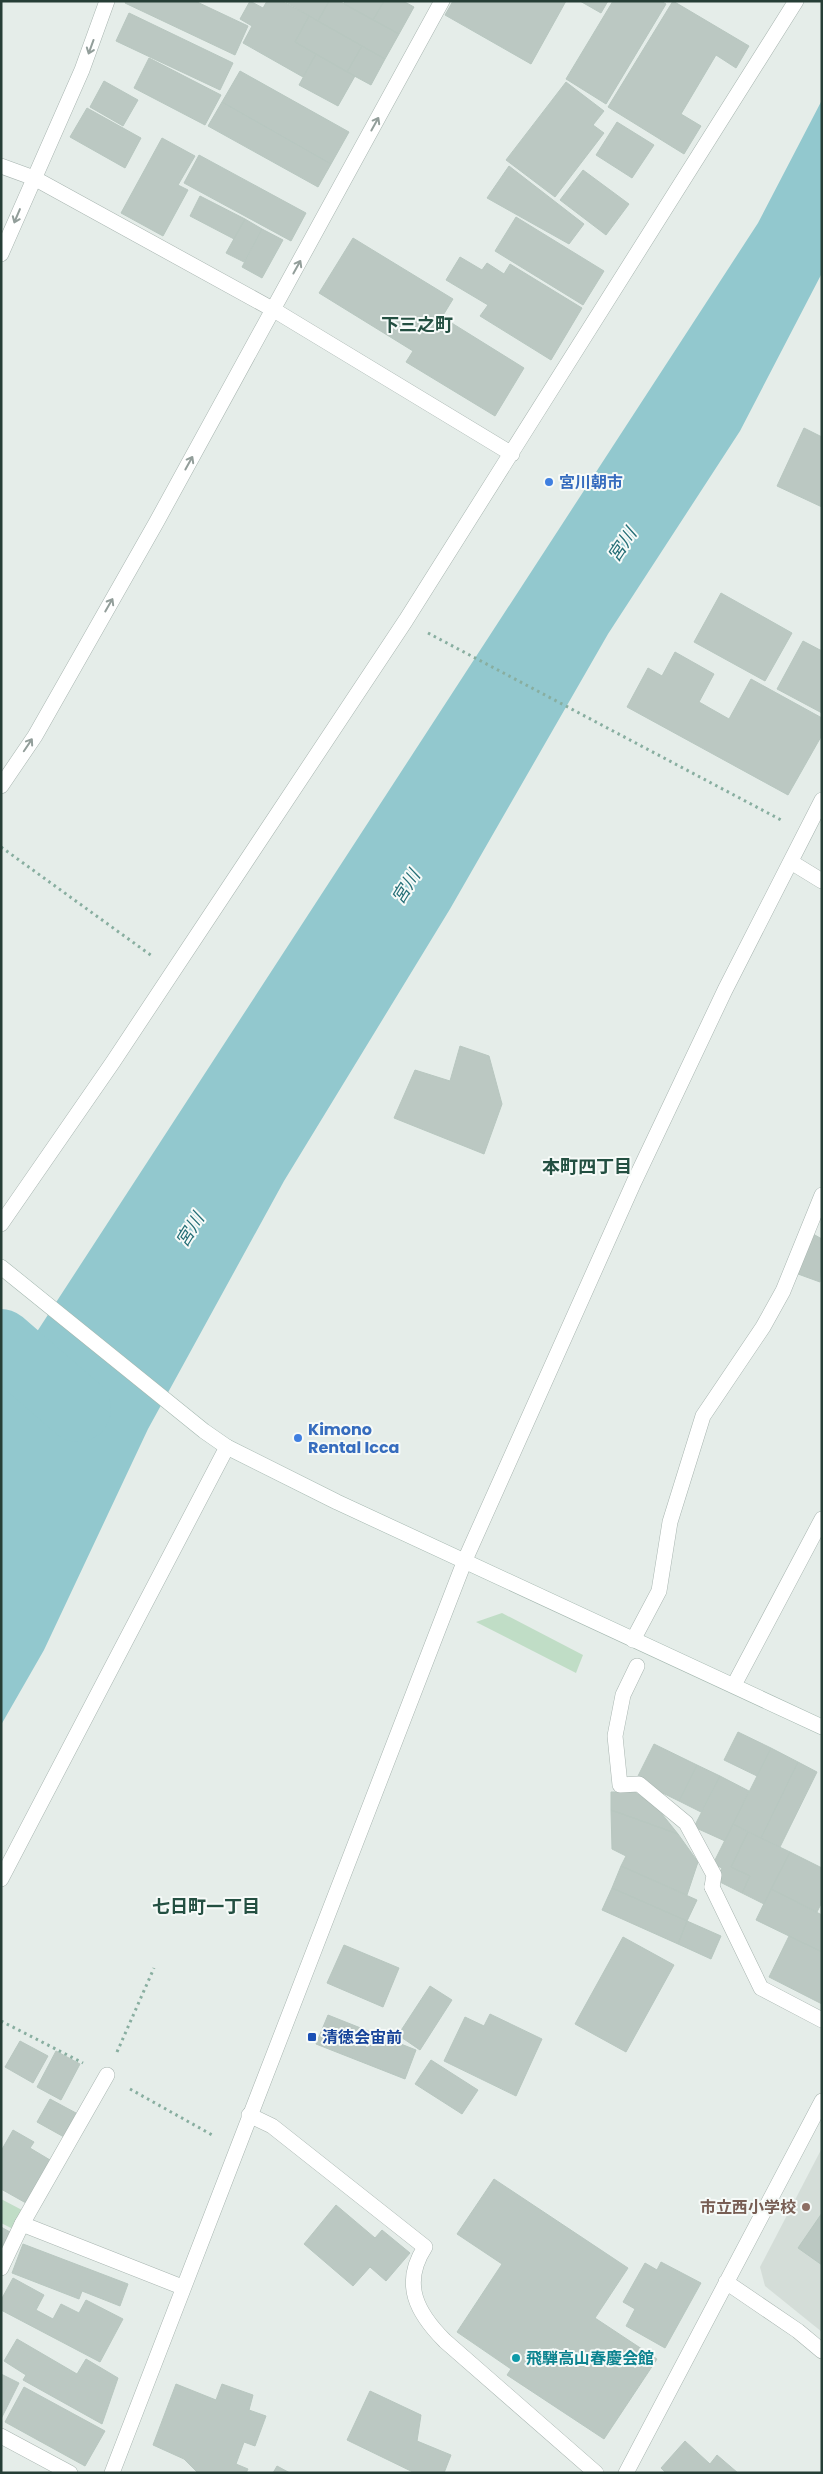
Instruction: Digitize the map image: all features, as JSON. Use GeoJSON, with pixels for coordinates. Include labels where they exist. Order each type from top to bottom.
{"type":"FeatureCollection","features":[{"type":"Feature","properties":{"kind":"street"},"geometry":{"type":"LineString","coordinates":[[1,254],[82,70],[107,1]]}},
{"type":"Feature","properties":{"kind":"street"},"geometry":{"type":"LineString","coordinates":[[1,786],[40,727],[274,310],[442,1]]}},
{"type":"Feature","properties":{"kind":"street"},"geometry":{"type":"LineString","coordinates":[[1,1224],[173,972],[406,620],[796,1]]}},
{"type":"Feature","properties":{"kind":"street"},"geometry":{"type":"LineString","coordinates":[[1,166],[34,178],[274,310],[512,454]]}},
{"type":"Feature","properties":{"kind":"street"},"geometry":{"type":"LineString","coordinates":[[112,2473],[182,2287],[465,1560],[634,1182],[721,998],[822,800]]}},
{"type":"Feature","properties":{"kind":"street"},"geometry":{"type":"LineString","coordinates":[[791,862],[822,881]]}},
{"type":"Feature","properties":{"kind":"street"},"geometry":{"type":"LineString","coordinates":[[633,1640],[659,1591],[670,1522],[703,1416],[763,1327],[783,1291],[822,1195]]}},
{"type":"Feature","properties":{"kind":"street"},"geometry":{"type":"LineString","coordinates":[[4,1270],[204,1431],[227,1446],[337,1502],[822,1727]]}},
{"type":"Feature","properties":{"kind":"street"},"geometry":{"type":"LineString","coordinates":[[1,1879],[227,1446]]}},
{"type":"Feature","properties":{"kind":"street"},"geometry":{"type":"LineString","coordinates":[[734,1685],[822,1519]]}},
{"type":"Feature","properties":{"kind":"street"},"geometry":{"type":"LineString","coordinates":[[637,1666],[623,1695],[615,1736],[620,1785],[639,1784],[686,1823],[714,1875],[712,1887],[761,1988],[822,2020]]}},
{"type":"Feature","properties":{"kind":"street"},"geometry":{"type":"LineString","coordinates":[[1,2268],[22,2224],[107,2076]]}},
{"type":"Feature","properties":{"kind":"street"},"geometry":{"type":"LineString","coordinates":[[626,2473],[822,2101]]}},
{"type":"Feature","properties":{"kind":"street"},"geometry":{"type":"LineString","coordinates":[[249,2115],[272,2126],[425,2247],[417,2259],[412,2275],[420,2312],[426,2322],[445,2341],[596,2473]]}},
{"type":"Feature","properties":{"kind":"street"},"geometry":{"type":"LineString","coordinates":[[22,2224],[182,2287]]}},
{"type":"Feature","properties":{"kind":"street"},"geometry":{"type":"LineString","coordinates":[[726,2282],[798,2331],[822,2351]]}},
{"type":"Feature","properties":{"kind":"street"},"geometry":{"type":"LineString","coordinates":[[1,2436],[70,2473]]}},
{"type":"Feature","properties":{"kind":"path"},"geometry":{"type":"LineString","coordinates":[[438,638],[806,833]]}},
{"type":"Feature","properties":{"kind":"path"},"geometry":{"type":"LineString","coordinates":[[1,847],[173,972]]}},
{"type":"Feature","properties":{"kind":"path"},"geometry":{"type":"LineString","coordinates":[[107,2076],[154,1968]]}},
{"type":"Feature","properties":{"kind":"shaded area","name":"市立西小学校"},"geometry":{"type":"Polygon","coordinates":[[[822,2148],[822,2332],[765,2286],[760,2267],[822,2148]]]}},
{"type":"Feature","properties":{"kind":"green space"},"geometry":{"type":"Polygon","coordinates":[[[502,1613],[583,1655],[576,1673],[476,1622],[502,1613]]]}},
{"type":"Feature","properties":{"kind":"green space"},"geometry":{"type":"Polygon","coordinates":[[[1,2199],[22,2210],[13,2229],[1,2223],[1,2199]]]}},
{"type":"Feature","properties":{"kind":"water","name":"宮川"},"geometry":{"type":"Polygon","coordinates":[[[822,100],[822,273],[740,431],[608,634],[450,909],[284,1181],[148,1429],[44,1650],[1,1725],[1,1387],[758,223],[822,100]]]}},
{"type":"Feature","properties":{"kind":"building"},"geometry":{"type":"Polygon","coordinates":[[[126,1],[195,1],[248,26],[235,55],[125,3],[126,1]]]}},
{"type":"Feature","properties":{"kind":"building"},"geometry":{"type":"Polygon","coordinates":[[[250,1],[263,8],[267,1],[282,1],[309,16],[295,42],[316,54],[303,77],[243,43],[252,26],[240,19],[250,1]]]}},
{"type":"Feature","properties":{"kind":"building"},"geometry":{"type":"Polygon","coordinates":[[[284,1],[329,1],[318,21],[284,1]]]}},
{"type":"Feature","properties":{"kind":"building"},"geometry":{"type":"Polygon","coordinates":[[[329,1],[339,1],[399,34],[385,59],[318,21],[329,1]]]}},
{"type":"Feature","properties":{"kind":"building"},"geometry":{"type":"Polygon","coordinates":[[[345,1],[384,1],[373,20],[344,4],[345,1]]]}},
{"type":"Feature","properties":{"kind":"building"},"geometry":{"type":"Polygon","coordinates":[[[384,1],[403,1],[414,7],[399,34],[373,20],[384,1]]]}},
{"type":"Feature","properties":{"kind":"building"},"geometry":{"type":"Polygon","coordinates":[[[453,1],[566,1],[531,64],[445,15],[453,1]]]}},
{"type":"Feature","properties":{"kind":"building"},"geometry":{"type":"Polygon","coordinates":[[[580,1],[608,1],[601,13],[580,1]]]}},
{"type":"Feature","properties":{"kind":"building"},"geometry":{"type":"Polygon","coordinates":[[[613,1],[661,1],[666,4],[606,104],[566,79],[613,1]]]}},
{"type":"Feature","properties":{"kind":"building"},"geometry":{"type":"Polygon","coordinates":[[[673,1],[749,46],[736,68],[716,55],[681,114],[701,126],[684,154],[608,107],[673,1]]]}},
{"type":"Feature","properties":{"kind":"building"},"geometry":{"type":"Polygon","coordinates":[[[129,13],[233,63],[220,90],[116,41],[129,13]]]}},
{"type":"Feature","properties":{"kind":"building"},"geometry":{"type":"Polygon","coordinates":[[[309,16],[362,46],[347,72],[295,42],[309,16]]]}},
{"type":"Feature","properties":{"kind":"building"},"geometry":{"type":"Polygon","coordinates":[[[362,46],[385,59],[371,85],[347,72],[362,46]]]}},
{"type":"Feature","properties":{"kind":"building"},"geometry":{"type":"Polygon","coordinates":[[[316,54],[355,76],[338,106],[299,85],[316,54]]]}},
{"type":"Feature","properties":{"kind":"building"},"geometry":{"type":"Polygon","coordinates":[[[149,58],[221,95],[205,125],[134,88],[149,58]]]}},
{"type":"Feature","properties":{"kind":"building"},"geometry":{"type":"Polygon","coordinates":[[[240,71],[349,132],[331,164],[222,102],[240,71]]]}},
{"type":"Feature","properties":{"kind":"building"},"geometry":{"type":"Polygon","coordinates":[[[104,81],[138,100],[123,126],[90,107],[104,81]]]}},
{"type":"Feature","properties":{"kind":"building"},"geometry":{"type":"Polygon","coordinates":[[[566,82],[604,111],[593,125],[604,133],[555,197],[506,160],[566,82]]]}},
{"type":"Feature","properties":{"kind":"building"},"geometry":{"type":"Polygon","coordinates":[[[222,102],[331,164],[318,187],[208,126],[222,102]]]}},
{"type":"Feature","properties":{"kind":"building"},"geometry":{"type":"Polygon","coordinates":[[[87,108],[141,138],[125,168],[70,137],[87,108]]]}},
{"type":"Feature","properties":{"kind":"building"},"geometry":{"type":"Polygon","coordinates":[[[617,122],[654,145],[632,178],[596,155],[617,122]]]}},
{"type":"Feature","properties":{"kind":"building"},"geometry":{"type":"Polygon","coordinates":[[[162,138],[195,156],[178,185],[188,190],[163,236],[121,213],[162,138]]]}},
{"type":"Feature","properties":{"kind":"building"},"geometry":{"type":"Polygon","coordinates":[[[199,155],[306,213],[291,241],[184,183],[199,155]]]}},
{"type":"Feature","properties":{"kind":"building"},"geometry":{"type":"Polygon","coordinates":[[[509,166],[584,224],[569,244],[487,198],[509,166]]]}},
{"type":"Feature","properties":{"kind":"building"},"geometry":{"type":"Polygon","coordinates":[[[583,170],[629,204],[606,235],[560,200],[583,170]]]}},
{"type":"Feature","properties":{"kind":"building"},"geometry":{"type":"Polygon","coordinates":[[[200,196],[245,219],[234,239],[190,216],[200,196]]]}},
{"type":"Feature","properties":{"kind":"building"},"geometry":{"type":"Polygon","coordinates":[[[516,217],[604,271],[583,305],[495,251],[516,217]]]}},
{"type":"Feature","properties":{"kind":"building"},"geometry":{"type":"Polygon","coordinates":[[[245,219],[262,229],[244,262],[226,253],[245,219]]]}},
{"type":"Feature","properties":{"kind":"building"},"geometry":{"type":"Polygon","coordinates":[[[262,229],[283,240],[262,278],[242,267],[262,229]]]}},
{"type":"Feature","properties":{"kind":"building"},"geometry":{"type":"Polygon","coordinates":[[[353,238],[453,299],[442,317],[524,368],[495,416],[406,362],[413,351],[319,293],[353,238]]]}},
{"type":"Feature","properties":{"kind":"building"},"geometry":{"type":"Polygon","coordinates":[[[460,257],[482,270],[487,263],[504,274],[510,264],[582,308],[551,360],[480,316],[488,305],[446,280],[460,257]]]}},
{"type":"Feature","properties":{"kind":"building"},"geometry":{"type":"Polygon","coordinates":[[[804,428],[822,437],[822,507],[777,486],[804,428]]]}},
{"type":"Feature","properties":{"kind":"building"},"geometry":{"type":"Polygon","coordinates":[[[721,593],[792,633],[765,681],[694,642],[721,593]]]}},
{"type":"Feature","properties":{"kind":"building"},"geometry":{"type":"Polygon","coordinates":[[[803,641],[822,651],[822,713],[777,689],[803,641]]]}},
{"type":"Feature","properties":{"kind":"building"},"geometry":{"type":"Polygon","coordinates":[[[675,652],[714,674],[699,702],[729,719],[751,679],[822,718],[822,735],[788,795],[627,707],[648,668],[662,676],[675,652]]]}},
{"type":"Feature","properties":{"kind":"building"},"geometry":{"type":"Polygon","coordinates":[[[460,1046],[489,1056],[502,1104],[484,1154],[394,1118],[415,1070],[450,1081],[460,1046]]]}},
{"type":"Feature","properties":{"kind":"building"},"geometry":{"type":"Polygon","coordinates":[[[813,1234],[822,1239],[820,1282],[798,1274],[813,1234]]]}},
{"type":"Feature","properties":{"kind":"building"},"geometry":{"type":"Polygon","coordinates":[[[738,1732],[771,1748],[757,1776],[724,1760],[738,1732]]]}},
{"type":"Feature","properties":{"kind":"building"},"geometry":{"type":"Polygon","coordinates":[[[654,1744],[697,1765],[679,1801],[636,1780],[654,1744]]]}},
{"type":"Feature","properties":{"kind":"building"},"geometry":{"type":"Polygon","coordinates":[[[771,1748],[798,1762],[761,1838],[733,1824],[771,1748]]]}},
{"type":"Feature","properties":{"kind":"building"},"geometry":{"type":"Polygon","coordinates":[[[798,1762],[817,1772],[780,1847],[761,1838],[798,1762]]]}},
{"type":"Feature","properties":{"kind":"building"},"geometry":{"type":"Polygon","coordinates":[[[697,1765],[720,1776],[701,1812],[679,1801],[697,1765]]]}},
{"type":"Feature","properties":{"kind":"building"},"geometry":{"type":"Polygon","coordinates":[[[720,1776],[749,1791],[725,1841],[694,1827],[720,1776]]]}},
{"type":"Feature","properties":{"kind":"building"},"geometry":{"type":"Polygon","coordinates":[[[611,1792],[635,1792],[658,1809],[678,1834],[611,1810],[611,1792]]]}},
{"type":"Feature","properties":{"kind":"building"},"geometry":{"type":"Polygon","coordinates":[[[611,1810],[678,1834],[698,1862],[687,1895],[621,1866],[626,1856],[612,1849],[611,1810]]]}},
{"type":"Feature","properties":{"kind":"building"},"geometry":{"type":"Polygon","coordinates":[[[733,1824],[748,1832],[731,1867],[750,1876],[742,1893],[716,1880],[722,1868],[713,1864],[733,1824]]]}},
{"type":"Feature","properties":{"kind":"building"},"geometry":{"type":"Polygon","coordinates":[[[748,1832],[790,1852],[764,1904],[742,1893],[750,1876],[731,1867],[748,1832]]]}},
{"type":"Feature","properties":{"kind":"building"},"geometry":{"type":"Polygon","coordinates":[[[790,1852],[822,1868],[822,1902],[817,1912],[771,1889],[790,1852]]]}},
{"type":"Feature","properties":{"kind":"building"},"geometry":{"type":"Polygon","coordinates":[[[621,1866],[697,1900],[687,1921],[612,1888],[621,1866]]]}},
{"type":"Feature","properties":{"kind":"building"},"geometry":{"type":"Polygon","coordinates":[[[612,1888],[687,1921],[678,1944],[602,1910],[612,1888]]]}},
{"type":"Feature","properties":{"kind":"building"},"geometry":{"type":"Polygon","coordinates":[[[771,1889],[822,1915],[822,1952],[756,1920],[771,1889]]]}},
{"type":"Feature","properties":{"kind":"building"},"geometry":{"type":"Polygon","coordinates":[[[687,1921],[721,1936],[711,1959],[678,1944],[687,1921]]]}},
{"type":"Feature","properties":{"kind":"building"},"geometry":{"type":"Polygon","coordinates":[[[789,1936],[822,1952],[822,2004],[769,1977],[789,1936]]]}},
{"type":"Feature","properties":{"kind":"building"},"geometry":{"type":"Polygon","coordinates":[[[623,1937],[674,1965],[626,2052],[575,2024],[623,1937]]]}},
{"type":"Feature","properties":{"kind":"building"},"geometry":{"type":"Polygon","coordinates":[[[344,1945],[399,1968],[383,2007],[327,1983],[344,1945]]]}},
{"type":"Feature","properties":{"kind":"building"},"geometry":{"type":"Polygon","coordinates":[[[430,1986],[452,2000],[420,2050],[398,2035],[430,1986]]]}},
{"type":"Feature","properties":{"kind":"building"},"geometry":{"type":"Polygon","coordinates":[[[490,2014],[542,2039],[516,2096],[444,2061],[465,2017],[484,2026],[490,2014]]]}},
{"type":"Feature","properties":{"kind":"building"},"geometry":{"type":"Polygon","coordinates":[[[328,2015],[416,2050],[405,2079],[316,2044],[328,2015]]]}},
{"type":"Feature","properties":{"kind":"building"},"geometry":{"type":"Polygon","coordinates":[[[20,2041],[48,2056],[33,2083],[5,2067],[20,2041]]]}},
{"type":"Feature","properties":{"kind":"building"},"geometry":{"type":"Polygon","coordinates":[[[56,2051],[80,2064],[61,2100],[37,2087],[56,2051]]]}},
{"type":"Feature","properties":{"kind":"building"},"geometry":{"type":"Polygon","coordinates":[[[431,2060],[478,2090],[462,2114],[415,2084],[431,2060]]]}},
{"type":"Feature","properties":{"kind":"building"},"geometry":{"type":"Polygon","coordinates":[[[50,2099],[76,2113],[64,2137],[37,2122],[50,2099]]]}},
{"type":"Feature","properties":{"kind":"building"},"geometry":{"type":"Polygon","coordinates":[[[13,2130],[34,2142],[30,2148],[50,2160],[26,2203],[1,2189],[1,2151],[13,2130]]]}},
{"type":"Feature","properties":{"kind":"building"},"geometry":{"type":"Polygon","coordinates":[[[494,2179],[628,2268],[595,2318],[657,2359],[604,2439],[507,2375],[511,2369],[457,2332],[502,2264],[457,2234],[494,2179]]]}},
{"type":"Feature","properties":{"kind":"building"},"geometry":{"type":"Polygon","coordinates":[[[336,2205],[375,2238],[382,2230],[410,2253],[386,2281],[370,2267],[353,2286],[304,2244],[336,2205]]]}},
{"type":"Feature","properties":{"kind":"building"},"geometry":{"type":"Polygon","coordinates":[[[822,2213],[822,2265],[798,2248],[822,2213]]]}},
{"type":"Feature","properties":{"kind":"building"},"geometry":{"type":"Polygon","coordinates":[[[1,2227],[10,2232],[1,2250],[1,2227]]]}},
{"type":"Feature","properties":{"kind":"building"},"geometry":{"type":"Polygon","coordinates":[[[23,2244],[128,2284],[120,2306],[82,2291],[79,2299],[12,2273],[23,2244]]]}},
{"type":"Feature","properties":{"kind":"building"},"geometry":{"type":"Polygon","coordinates":[[[661,2262],[701,2283],[665,2348],[626,2326],[635,2309],[623,2302],[645,2263],[657,2270],[661,2262]]]}},
{"type":"Feature","properties":{"kind":"building"},"geometry":{"type":"Polygon","coordinates":[[[13,2278],[44,2295],[36,2310],[53,2319],[61,2304],[79,2313],[86,2300],[123,2319],[100,2362],[1,2310],[1,2300],[13,2278]]]}},
{"type":"Feature","properties":{"kind":"building"},"geometry":{"type":"Polygon","coordinates":[[[17,2339],[77,2374],[86,2359],[118,2378],[102,2424],[23,2380],[26,2375],[4,2361],[17,2339]]]}},
{"type":"Feature","properties":{"kind":"building"},"geometry":{"type":"Polygon","coordinates":[[[1,2374],[19,2383],[1,2419],[1,2374]]]}},
{"type":"Feature","properties":{"kind":"building"},"geometry":{"type":"Polygon","coordinates":[[[176,2384],[216,2400],[222,2384],[253,2395],[249,2410],[266,2416],[255,2446],[244,2442],[236,2464],[248,2469],[246,2473],[198,2473],[184,2459],[153,2445],[176,2384]]]}},
{"type":"Feature","properties":{"kind":"building"},"geometry":{"type":"Polygon","coordinates":[[[24,2387],[105,2431],[85,2466],[5,2422],[24,2387]]]}},
{"type":"Feature","properties":{"kind":"building"},"geometry":{"type":"Polygon","coordinates":[[[370,2391],[421,2415],[417,2441],[451,2455],[444,2473],[415,2473],[347,2440],[370,2391]]]}},
{"type":"Feature","properties":{"kind":"building"},"geometry":{"type":"Polygon","coordinates":[[[685,2441],[710,2464],[717,2455],[738,2473],[666,2473],[661,2468],[685,2441]]]}},
{"type":"Feature","properties":{"kind":"building"},"geometry":{"type":"Polygon","coordinates":[[[277,2466],[290,2473],[273,2473],[277,2466]]]}},
{"type":"Feature","properties":{"kind":"waterway"},"geometry":{"type":"LineString","coordinates":[[1,1342],[78,1409]]}},
{"type":"Feature","properties":{"kind":"place","name":"宮川朝市"},"geometry":{"type":"Point","coordinates":[549,482]}},
{"type":"Feature","properties":{"kind":"place","name":"Kimono Rental Icca"},"geometry":{"type":"Point","coordinates":[298,1438]}},
{"type":"Feature","properties":{"kind":"place","name":"清徳会宙前"},"geometry":{"type":"Point","coordinates":[312,2037]}},
{"type":"Feature","properties":{"kind":"place","name":"市立西小学校"},"geometry":{"type":"Point","coordinates":[806,2207]}},
{"type":"Feature","properties":{"kind":"place","name":"飛騨高山春慶会館"},"geometry":{"type":"Point","coordinates":[516,2358]}},
{"type":"Feature","properties":{"kind":"district","name":"下三之町"},"geometry":{"type":"Point","coordinates":[417,325]}},
{"type":"Feature","properties":{"kind":"district","name":"本町四丁目"},"geometry":{"type":"Point","coordinates":[587,1167]}},
{"type":"Feature","properties":{"kind":"district","name":"七日町一丁目"},"geometry":{"type":"Point","coordinates":[206,1907]}}]}
